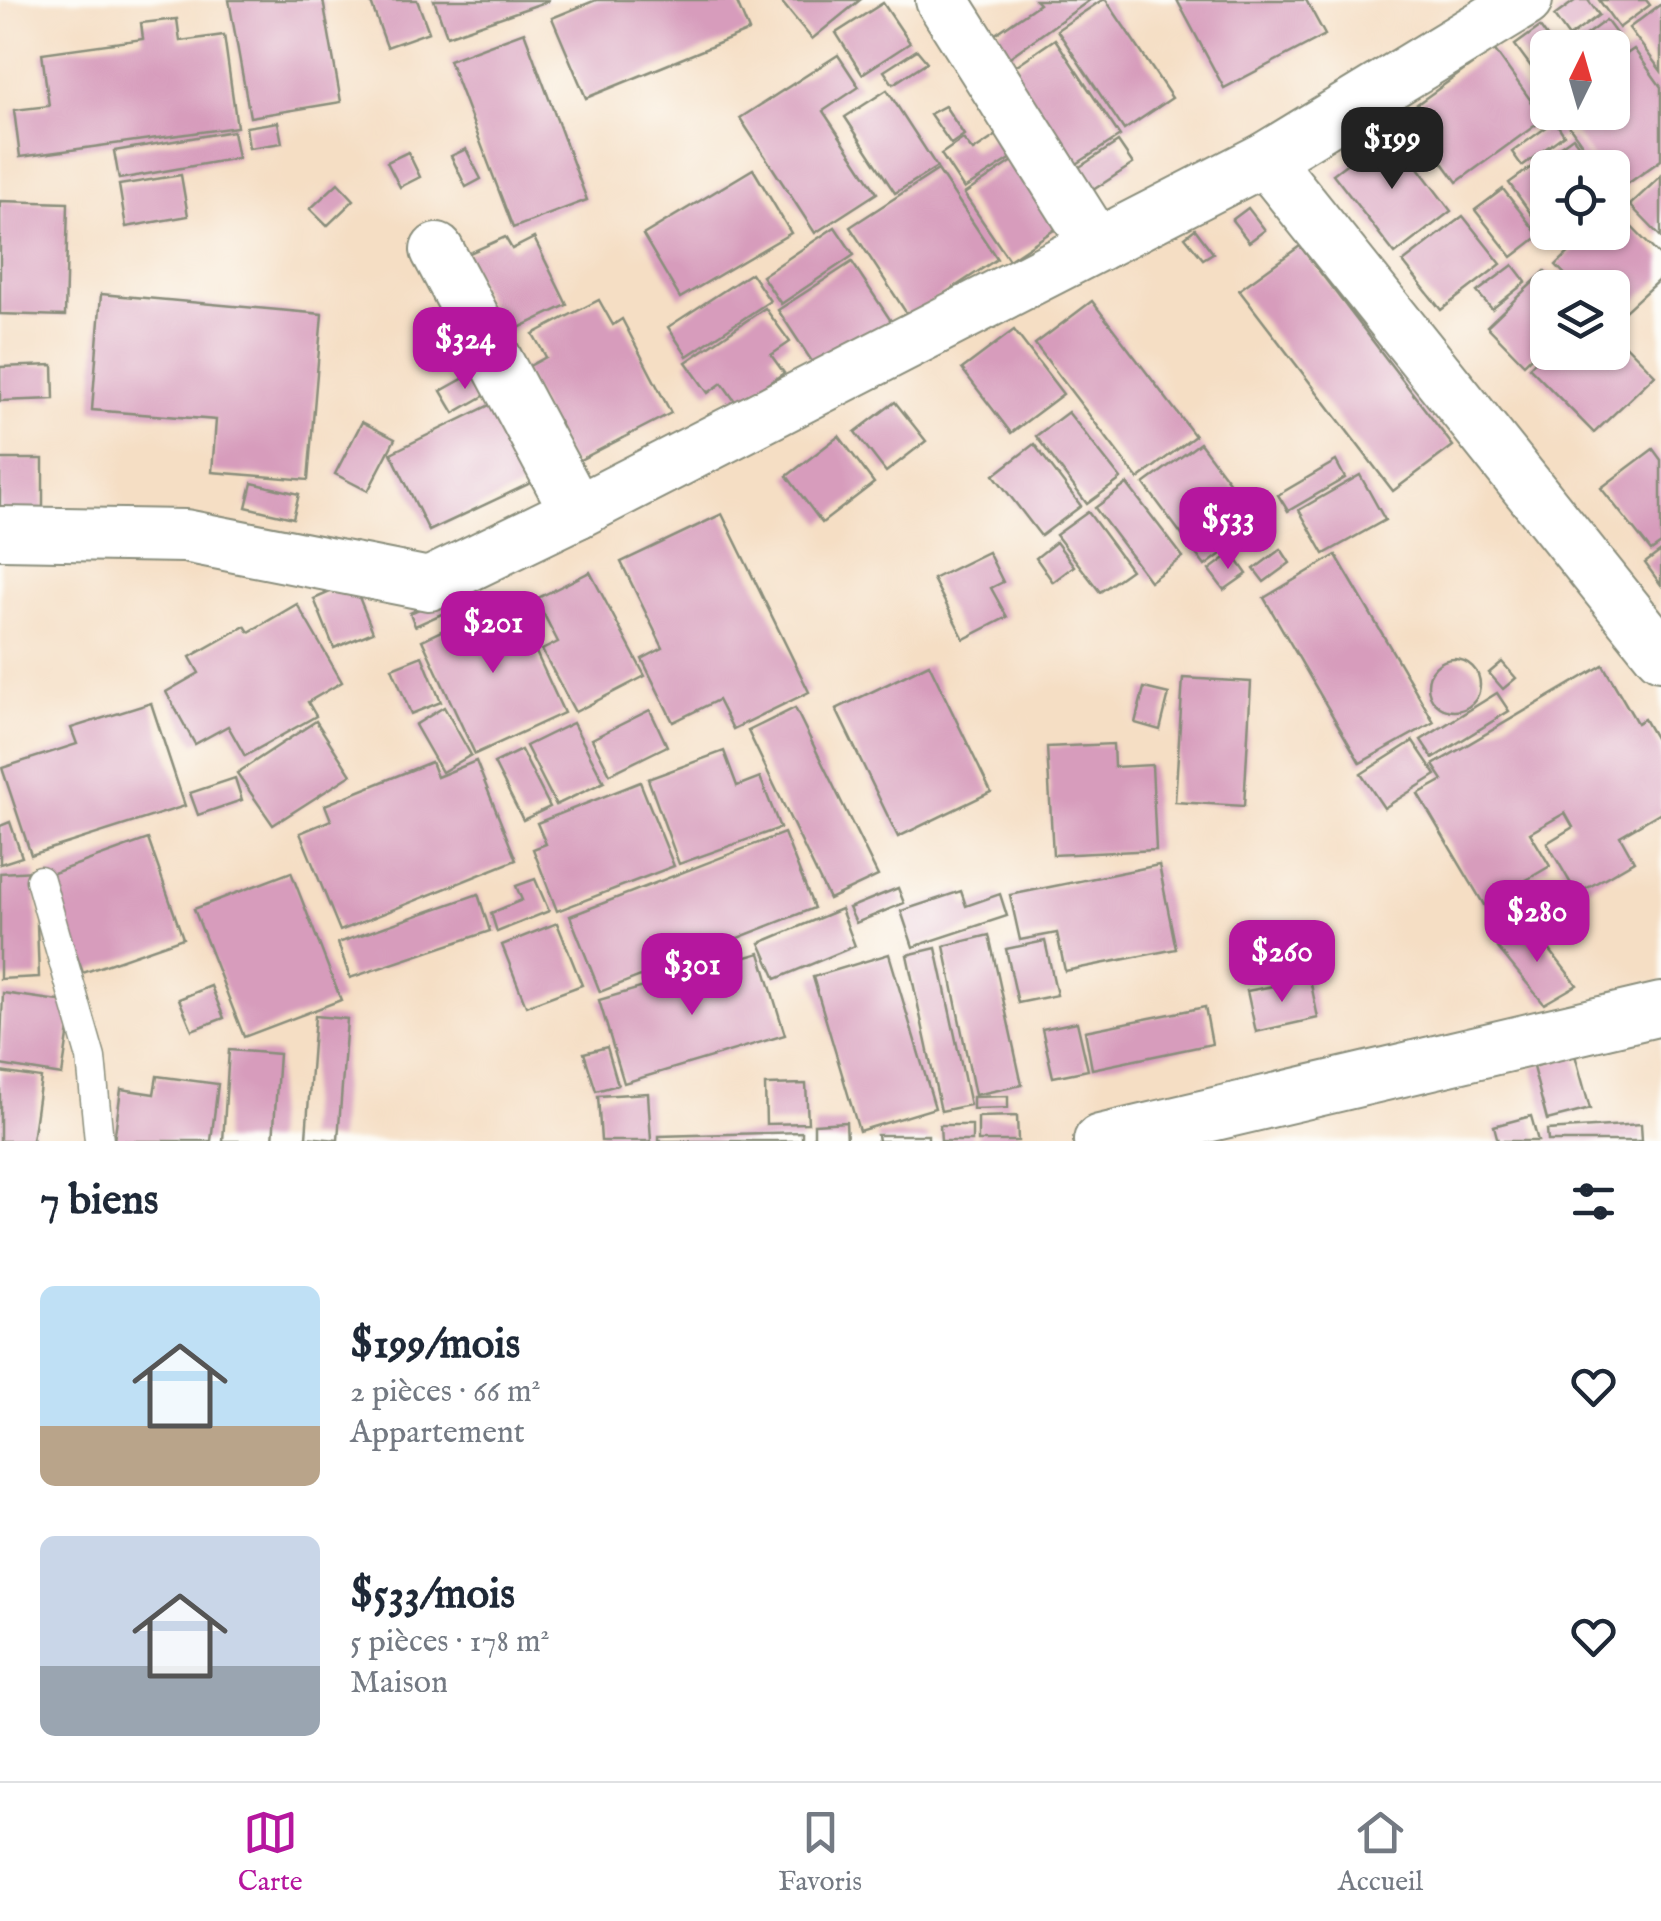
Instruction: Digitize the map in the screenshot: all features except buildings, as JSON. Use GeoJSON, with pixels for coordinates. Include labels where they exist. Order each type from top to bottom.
{"type":"FeatureCollection","features":[{"type":"Feature","properties":{"kind":"street"},"geometry":{"type":"LineString","coordinates":[[942,0],[1098,244]]}},
{"type":"Feature","properties":{"kind":"street"},"geometry":{"type":"LineString","coordinates":[[0,533],[185,536],[429,584],[1265,159],[1526,0]]}},
{"type":"Feature","properties":{"kind":"street"},"geometry":{"type":"LineString","coordinates":[[1265,159],[1661,654]]}},
{"type":"Feature","properties":{"kind":"street"},"geometry":{"type":"LineString","coordinates":[[437,250],[577,512]]}},
{"type":"Feature","properties":{"kind":"street"},"geometry":{"type":"LineString","coordinates":[[1100,1141],[1154,1134],[1661,1009]]}},
{"type":"Feature","properties":{"kind":"lane"},"geometry":{"type":"LineString","coordinates":[[40,880],[91,1058],[99,1141]]}}]}
